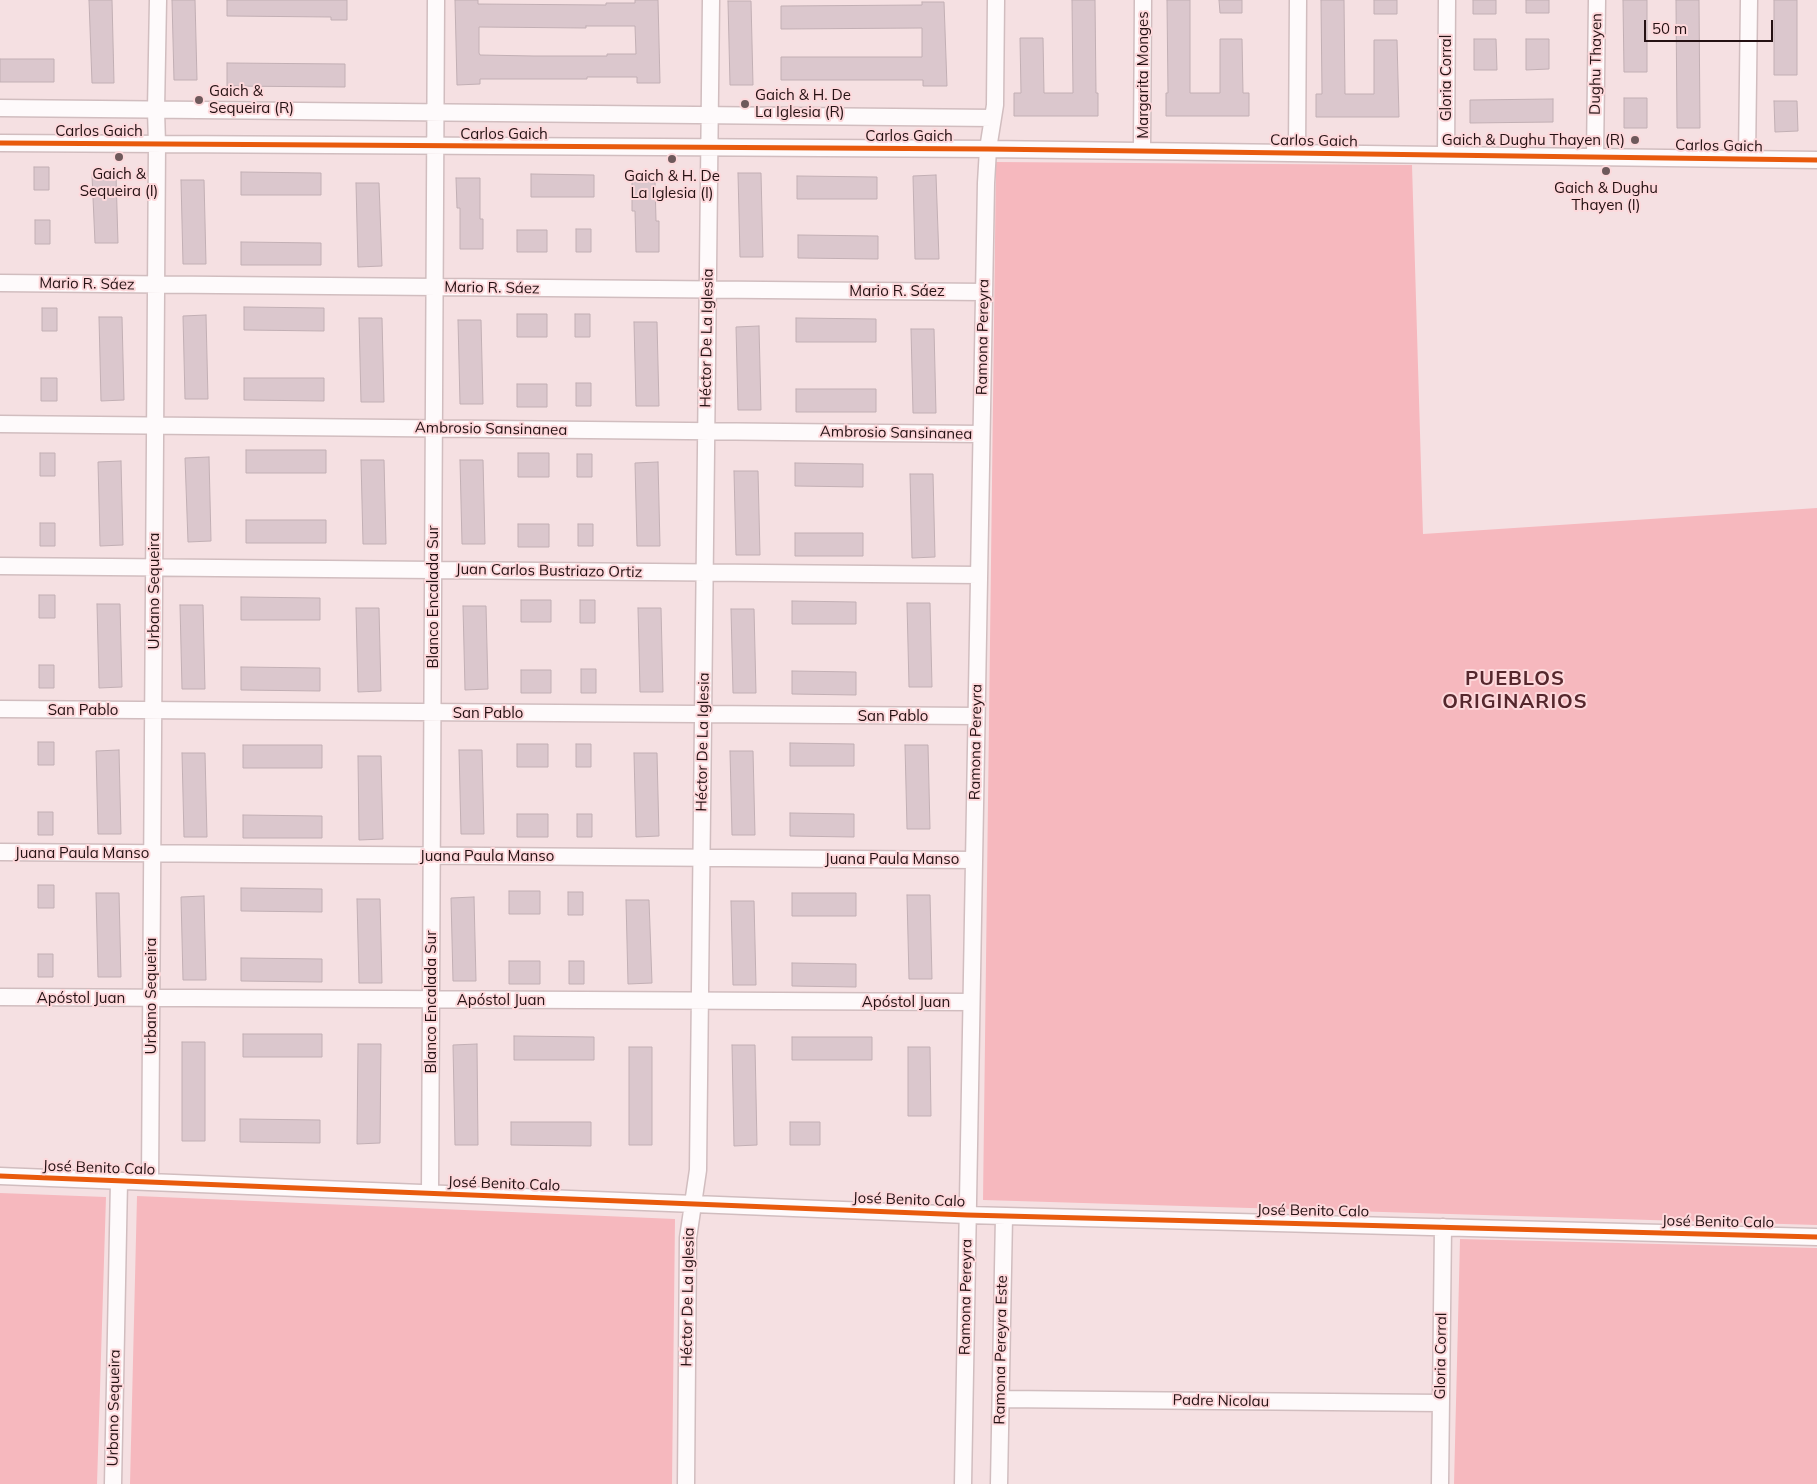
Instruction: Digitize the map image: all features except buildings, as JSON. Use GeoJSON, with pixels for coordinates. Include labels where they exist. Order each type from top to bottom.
{"type":"FeatureCollection","features":[{"type":"Feature","properties":{"kind":"street","name":"Urbano Sequeira"},"geometry":{"type":"LineString","coordinates":[[150,1182],[158,0]]}},
{"type":"Feature","properties":{"kind":"street","name":"Blanco Encalada Sur"},"geometry":{"type":"LineString","coordinates":[[430,1194],[436,0]]}},
{"type":"Feature","properties":{"kind":"street","name":"Héctor De La Iglesia"},"geometry":{"type":"LineString","coordinates":[[686,1484],[688,1238],[698,1170],[711,0]]}},
{"type":"Feature","properties":{"kind":"street","name":"Ramona Pereyra"},"geometry":{"type":"LineString","coordinates":[[963,1484],[986,183],[988,149],[995,98],[996,0]]}},
{"type":"Feature","properties":{"kind":"street","name":"Margarita Monges"},"geometry":{"type":"LineString","coordinates":[[1142,151],[1143,0]]}},
{"type":"Feature","properties":{"kind":"street"},"geometry":{"type":"LineString","coordinates":[[1297,153],[1298,0]]}},
{"type":"Feature","properties":{"kind":"street","name":"Gloria Corral"},"geometry":{"type":"LineString","coordinates":[[1446,155],[1447,0]]}},
{"type":"Feature","properties":{"kind":"street","name":"Dughu Thayen"},"geometry":{"type":"LineString","coordinates":[[1595,157],[1597,0]]}},
{"type":"Feature","properties":{"kind":"street"},"geometry":{"type":"LineString","coordinates":[[1747,159],[1749,0]]}},
{"type":"Feature","properties":{"kind":"street","name":"Carlos Gaich"},"geometry":{"type":"LineString","coordinates":[[0,108],[993,118]]}},
{"type":"Feature","properties":{"kind":"street","name":"Carlos Gaich"},"geometry":{"type":"LineString","coordinates":[[0,143],[988,149],[1817,160]]}},
{"type":"Feature","properties":{"kind":"street","name":"Mario R. Sáez"},"geometry":{"type":"LineString","coordinates":[[0,283],[984,292]]}},
{"type":"Feature","properties":{"kind":"street","name":"Ambrosio Sansinanea"},"geometry":{"type":"LineString","coordinates":[[0,424],[981,434]]}},
{"type":"Feature","properties":{"kind":"street","name":"Juan Carlos Bustriazo Ortiz"},"geometry":{"type":"LineString","coordinates":[[0,566],[979,576]]}},
{"type":"Feature","properties":{"kind":"street","name":"San Pablo"},"geometry":{"type":"LineString","coordinates":[[0,709],[976,716]]}},
{"type":"Feature","properties":{"kind":"street","name":"Juana Paula Manso"},"geometry":{"type":"LineString","coordinates":[[0,852],[974,860]]}},
{"type":"Feature","properties":{"kind":"street","name":"Apóstol Juan"},"geometry":{"type":"LineString","coordinates":[[0,997],[971,1002]]}},
{"type":"Feature","properties":{"kind":"street","name":"José Benito Calo"},"geometry":{"type":"LineString","coordinates":[[0,1176],[968,1215],[1817,1237]]}},
{"type":"Feature","properties":{"kind":"street","name":"Urbano Sequeira"},"geometry":{"type":"LineString","coordinates":[[113,1484],[119,1181]]}},
{"type":"Feature","properties":{"kind":"street","name":"Ramona Pereyra Este"},"geometry":{"type":"LineString","coordinates":[[999,1484],[1004,1216]]}},
{"type":"Feature","properties":{"kind":"street","name":"Gloria Corral"},"geometry":{"type":"LineString","coordinates":[[1440,1484],[1443,1227]]}},
{"type":"Feature","properties":{"kind":"street","name":"Padre Nicolau"},"geometry":{"type":"LineString","coordinates":[[1000,1399],[1441,1403]]}},
{"type":"Feature","properties":{"kind":"shaded area"},"geometry":{"type":"Polygon","coordinates":[[[996,162],[1412,165],[1423,534],[1817,508],[1817,1225],[983,1200],[996,162]]]}},
{"type":"Feature","properties":{"kind":"shaded area"},"geometry":{"type":"Polygon","coordinates":[[[0,1193],[106,1197],[97,1484],[0,1484],[0,1193]]]}},
{"type":"Feature","properties":{"kind":"shaded area"},"geometry":{"type":"Polygon","coordinates":[[[137,1196],[675,1219],[672,1484],[130,1484],[137,1196]]]}},
{"type":"Feature","properties":{"kind":"shaded area"},"geometry":{"type":"Polygon","coordinates":[[[1460,1239],[1817,1248],[1817,1484],[1454,1484],[1460,1239]]]}},
{"type":"Feature","properties":{"kind":"cycle path"},"geometry":{"type":"LineString","coordinates":[[0,143],[988,149],[1817,160]]}},
{"type":"Feature","properties":{"kind":"cycle path"},"geometry":{"type":"LineString","coordinates":[[0,1176],[967,1215],[1817,1237]]}},
{"type":"Feature","properties":{"kind":"place","name":"Gaich & Sequeira (R)"},"geometry":{"type":"Point","coordinates":[199,100]}},
{"type":"Feature","properties":{"kind":"place","name":"Gaich & H. De La Iglesia (R)"},"geometry":{"type":"Point","coordinates":[745,104]}},
{"type":"Feature","properties":{"kind":"place","name":"Gaich & Dughu Thayen (R)"},"geometry":{"type":"Point","coordinates":[1635,140]}},
{"type":"Feature","properties":{"kind":"place","name":"Gaich & Sequeira (I)"},"geometry":{"type":"Point","coordinates":[119,157]}},
{"type":"Feature","properties":{"kind":"place","name":"Gaich & H. De La Iglesia (I)"},"geometry":{"type":"Point","coordinates":[672,159]}},
{"type":"Feature","properties":{"kind":"place","name":"Gaich & Dughu Thayen (I)"},"geometry":{"type":"Point","coordinates":[1606,171]}},
{"type":"Feature","properties":{"kind":"district","name":"PUEBLOS ORIGINARIOS"},"geometry":{"type":"Point","coordinates":[1515,690]}}]}
